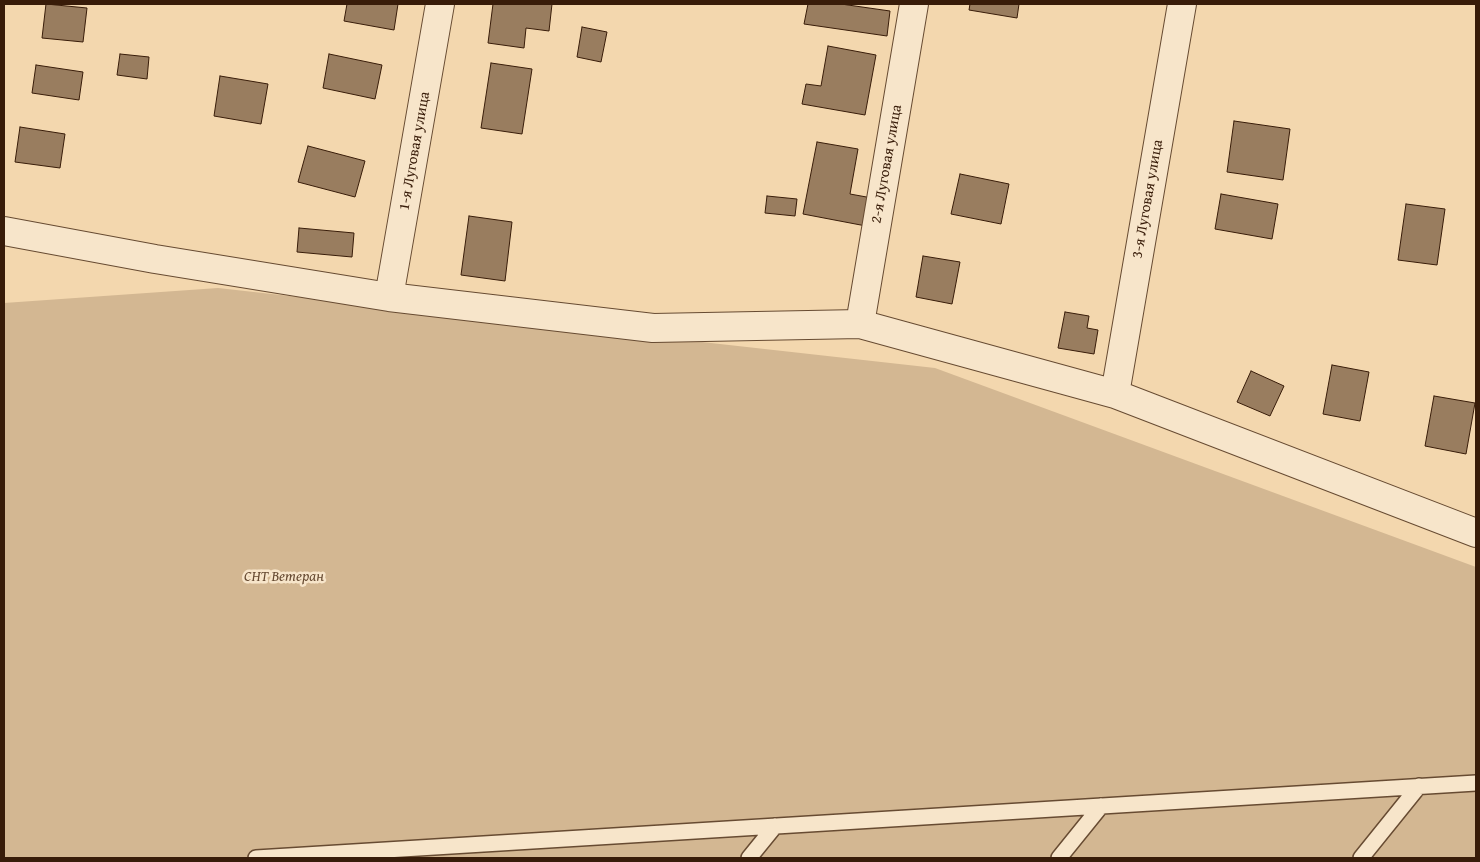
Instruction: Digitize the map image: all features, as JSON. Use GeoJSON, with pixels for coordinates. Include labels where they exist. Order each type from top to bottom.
{"type":"FeatureCollection","features":[{"type":"Feature","properties":{"kind":"street","name":"1-я Луговая улица"},"geometry":{"type":"LineString","coordinates":[[389,297],[440,4]]}},
{"type":"Feature","properties":{"kind":"street","name":"2-я Луговая улица"},"geometry":{"type":"LineString","coordinates":[[860,324],[914,4]]}},
{"type":"Feature","properties":{"kind":"street","name":"3-я Луговая улица"},"geometry":{"type":"LineString","coordinates":[[1115,394],[1182,4]]}},
{"type":"Feature","properties":{"kind":"street"},"geometry":{"type":"LineString","coordinates":[[4,231],[155,259],[389,297],[653,328],[860,324],[1115,394],[1476,533]]}},
{"type":"Feature","properties":{"kind":"lane"},"geometry":{"type":"LineString","coordinates":[[256,858],[407,854],[775,826],[1476,783]]}},
{"type":"Feature","properties":{"kind":"lane"},"geometry":{"type":"LineString","coordinates":[[1361,858],[1419,786]]}},
{"type":"Feature","properties":{"kind":"lane"},"geometry":{"type":"LineString","coordinates":[[1059,858],[1101,806]]}},
{"type":"Feature","properties":{"kind":"lane"},"geometry":{"type":"LineString","coordinates":[[749,858],[775,826]]}},
{"type":"Feature","properties":{"kind":"green space","name":"СНТ Ветеран"},"geometry":{"type":"Polygon","coordinates":[[[218,288],[935,368],[1476,567],[1476,858],[4,858],[4,303],[218,288]]]}},
{"type":"Feature","properties":{"kind":"building"},"geometry":{"type":"Polygon","coordinates":[[[46,4],[87,8],[83,42],[42,38],[46,4]]]}},
{"type":"Feature","properties":{"kind":"building"},"geometry":{"type":"Polygon","coordinates":[[[347,4],[398,4],[394,30],[344,21],[347,4]]]}},
{"type":"Feature","properties":{"kind":"building"},"geometry":{"type":"Polygon","coordinates":[[[493,4],[552,4],[549,31],[526,28],[524,48],[488,43],[493,4]]]}},
{"type":"Feature","properties":{"kind":"building"},"geometry":{"type":"Polygon","coordinates":[[[808,4],[841,4],[890,11],[887,36],[804,24],[808,4]]]}},
{"type":"Feature","properties":{"kind":"building"},"geometry":{"type":"Polygon","coordinates":[[[970,4],[1019,4],[1017,18],[969,10],[970,4]]]}},
{"type":"Feature","properties":{"kind":"building"},"geometry":{"type":"Polygon","coordinates":[[[582,27],[607,32],[601,62],[577,57],[582,27]]]}},
{"type":"Feature","properties":{"kind":"building"},"geometry":{"type":"Polygon","coordinates":[[[828,46],[876,55],[865,115],[802,104],[806,84],[821,86],[828,46]]]}},
{"type":"Feature","properties":{"kind":"building"},"geometry":{"type":"Polygon","coordinates":[[[120,54],[149,57],[147,79],[117,75],[120,54]]]}},
{"type":"Feature","properties":{"kind":"building"},"geometry":{"type":"Polygon","coordinates":[[[329,54],[382,65],[375,99],[323,88],[329,54]]]}},
{"type":"Feature","properties":{"kind":"building"},"geometry":{"type":"Polygon","coordinates":[[[491,63],[532,69],[522,134],[481,128],[491,63]]]}},
{"type":"Feature","properties":{"kind":"building"},"geometry":{"type":"Polygon","coordinates":[[[36,65],[83,72],[79,100],[32,93],[36,65]]]}},
{"type":"Feature","properties":{"kind":"building"},"geometry":{"type":"Polygon","coordinates":[[[220,76],[268,84],[261,124],[214,116],[220,76]]]}},
{"type":"Feature","properties":{"kind":"building"},"geometry":{"type":"Polygon","coordinates":[[[1234,121],[1290,129],[1283,180],[1227,172],[1234,121]]]}},
{"type":"Feature","properties":{"kind":"building"},"geometry":{"type":"Polygon","coordinates":[[[20,127],[65,134],[60,168],[15,162],[20,127]]]}},
{"type":"Feature","properties":{"kind":"building"},"geometry":{"type":"Polygon","coordinates":[[[817,142],[858,149],[850,194],[872,198],[866,226],[803,214],[817,142]]]}},
{"type":"Feature","properties":{"kind":"building"},"geometry":{"type":"Polygon","coordinates":[[[308,146],[365,161],[355,197],[298,182],[308,146]]]}},
{"type":"Feature","properties":{"kind":"building"},"geometry":{"type":"Polygon","coordinates":[[[960,174],[1009,184],[1001,224],[951,214],[960,174]]]}},
{"type":"Feature","properties":{"kind":"building"},"geometry":{"type":"Polygon","coordinates":[[[1221,194],[1278,204],[1272,239],[1215,229],[1221,194]]]}},
{"type":"Feature","properties":{"kind":"building"},"geometry":{"type":"Polygon","coordinates":[[[767,196],[797,199],[795,216],[765,213],[767,196]]]}},
{"type":"Feature","properties":{"kind":"building"},"geometry":{"type":"Polygon","coordinates":[[[1406,204],[1445,209],[1437,265],[1398,260],[1406,204]]]}},
{"type":"Feature","properties":{"kind":"building"},"geometry":{"type":"Polygon","coordinates":[[[469,216],[512,222],[505,281],[461,275],[469,216]]]}},
{"type":"Feature","properties":{"kind":"building"},"geometry":{"type":"Polygon","coordinates":[[[299,228],[354,233],[352,257],[297,252],[299,228]]]}},
{"type":"Feature","properties":{"kind":"building"},"geometry":{"type":"Polygon","coordinates":[[[923,256],[960,262],[952,304],[916,297],[923,256]]]}},
{"type":"Feature","properties":{"kind":"building"},"geometry":{"type":"Polygon","coordinates":[[[1065,312],[1089,316],[1087,328],[1098,330],[1094,354],[1058,348],[1065,312]]]}},
{"type":"Feature","properties":{"kind":"building"},"geometry":{"type":"Polygon","coordinates":[[[1332,365],[1369,372],[1360,421],[1323,414],[1332,365]]]}},
{"type":"Feature","properties":{"kind":"building"},"geometry":{"type":"Polygon","coordinates":[[[1251,371],[1284,386],[1270,416],[1237,402],[1251,371]]]}},
{"type":"Feature","properties":{"kind":"building"},"geometry":{"type":"Polygon","coordinates":[[[1434,396],[1475,403],[1466,454],[1425,446],[1434,396]]]}}]}
